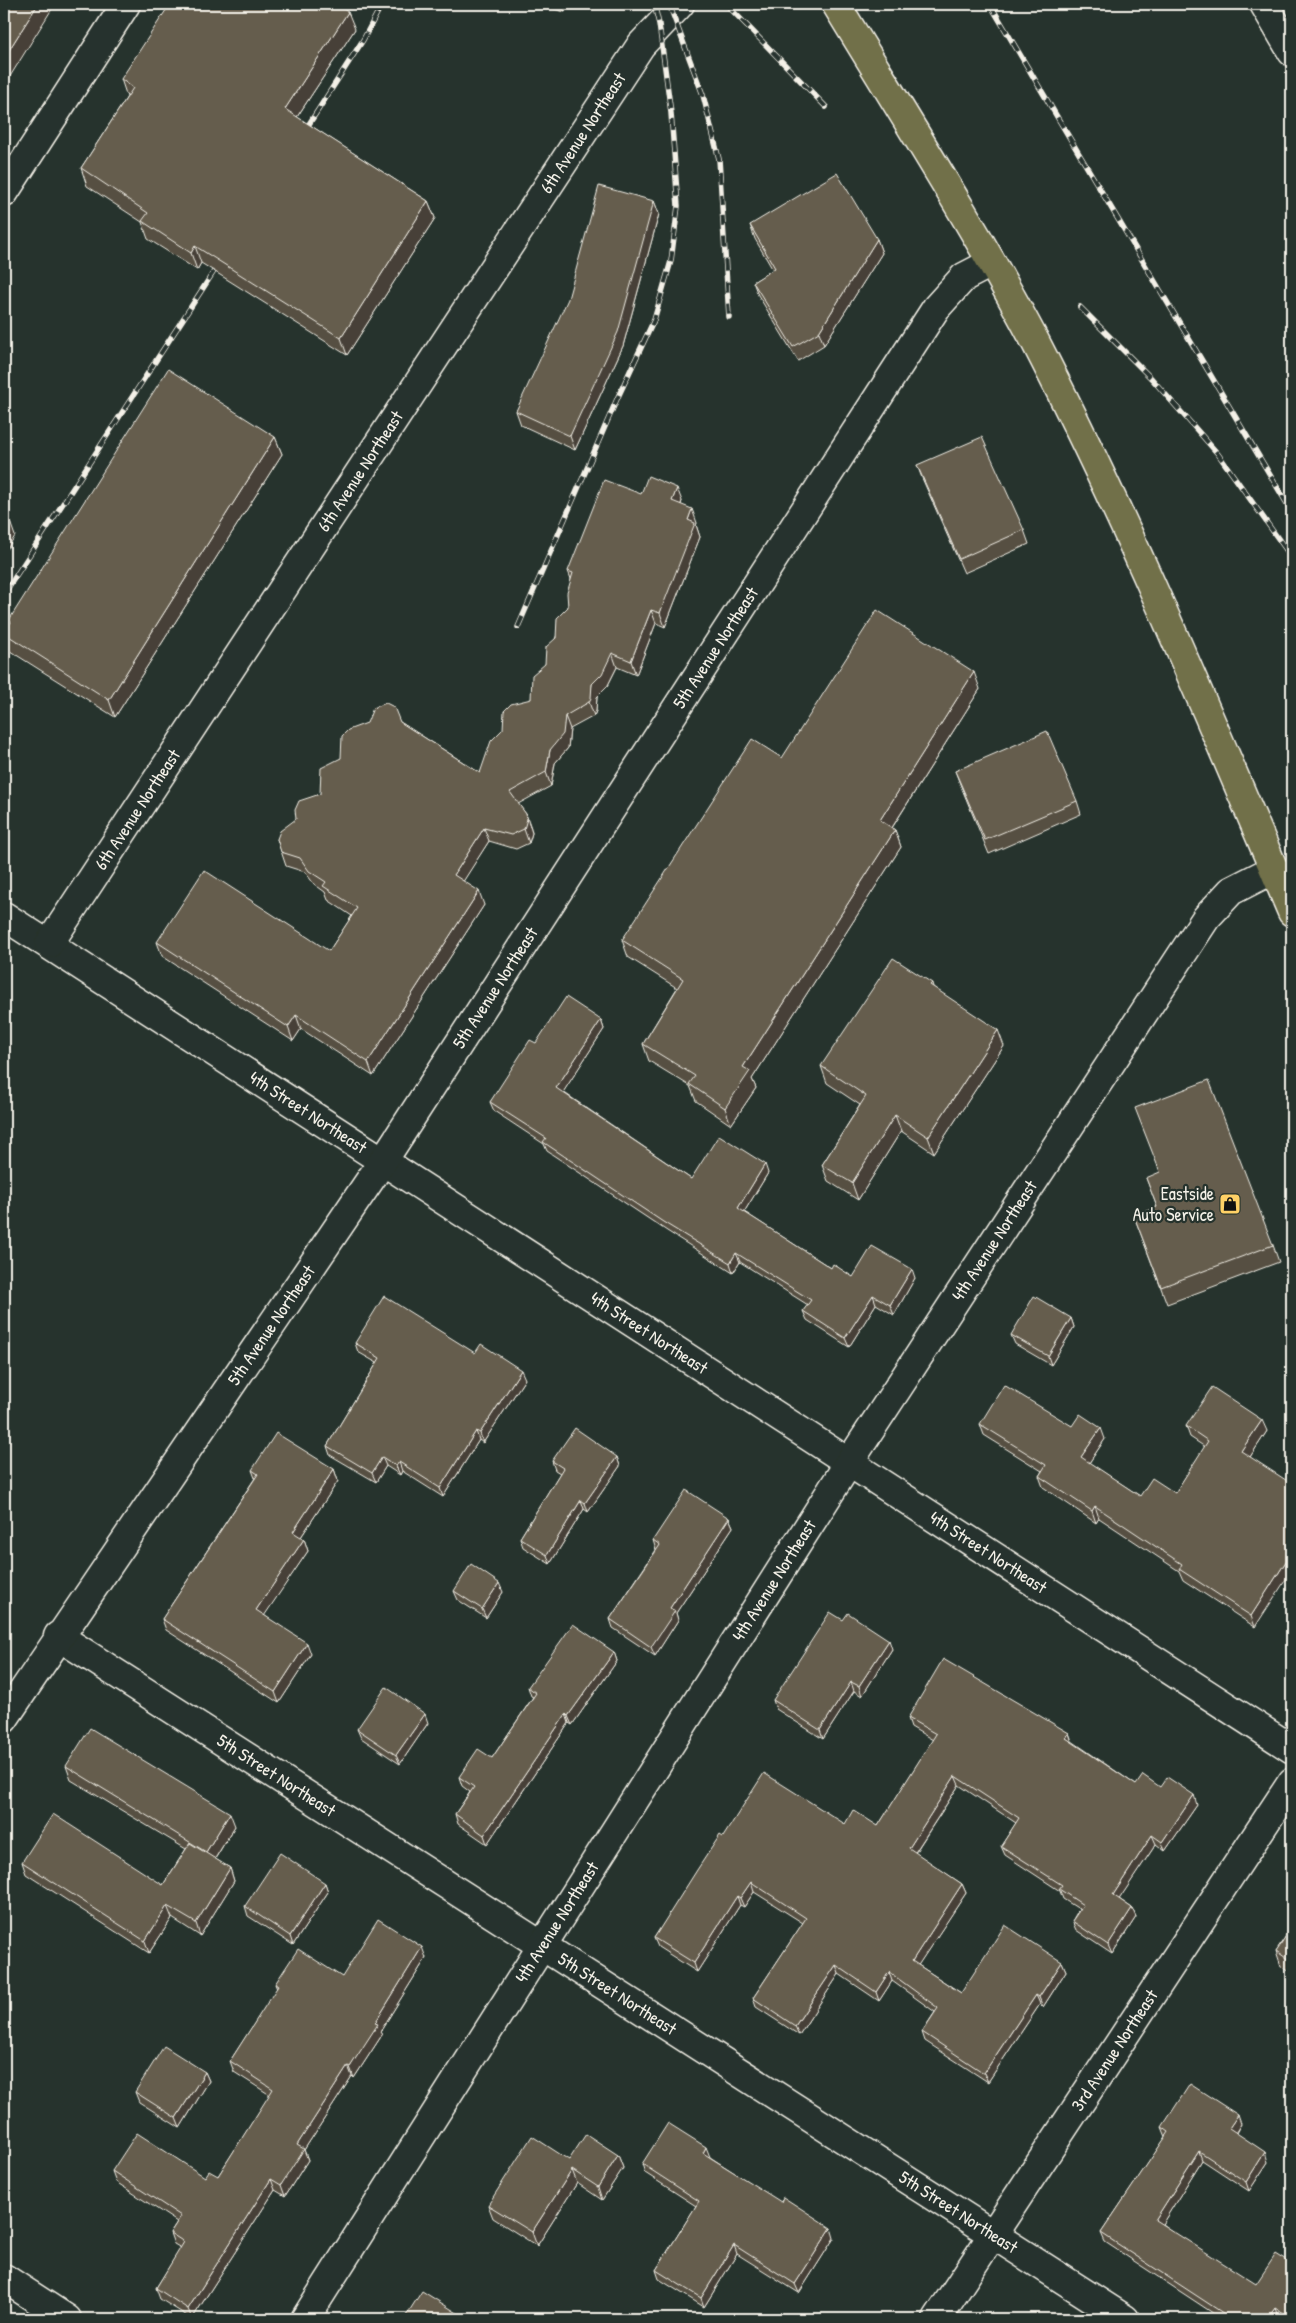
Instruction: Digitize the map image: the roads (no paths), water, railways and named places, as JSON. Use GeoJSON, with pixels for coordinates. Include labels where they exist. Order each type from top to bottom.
{"type":"FeatureCollection","features":[{"type":"Feature","properties":{"kind":"main road"},"geometry":{"type":"LineString","coordinates":[[836,4],[991,263],[1034,340],[1078,428],[1171,626],[1292,912]]}},
{"type":"Feature","properties":{"kind":"street"},"geometry":{"type":"LineString","coordinates":[[4,193],[126,4]]}},
{"type":"Feature","properties":{"kind":"street","name":"6th Avenue Northeast"},"geometry":{"type":"LineString","coordinates":[[49,944],[641,45],[680,4]]}},
{"type":"Feature","properties":{"kind":"street"},"geometry":{"type":"LineString","coordinates":[[1264,4],[1292,52]]}},
{"type":"Feature","properties":{"kind":"street","name":"5th Avenue Northeast"},"geometry":{"type":"LineString","coordinates":[[4,1719],[58,1636],[383,1162],[936,308],[964,277],[991,263]]}},
{"type":"Feature","properties":{"kind":"street","name":"4th Avenue Northeast"},"geometry":{"type":"LineString","coordinates":[[305,2319],[850,1461],[1206,918],[1231,891],[1274,869]]}},
{"type":"Feature","properties":{"kind":"street","name":"4th Street Northeast"},"geometry":{"type":"LineString","coordinates":[[4,916],[383,1162],[850,1461],[1292,1749]]}},
{"type":"Feature","properties":{"kind":"street","name":"5th Street Northeast"},"geometry":{"type":"LineString","coordinates":[[58,1636],[1125,2319]]}},
{"type":"Feature","properties":{"kind":"street","name":"3rd Avenue Northeast"},"geometry":{"type":"LineString","coordinates":[[937,2319],[1292,1782]]}},
{"type":"Feature","properties":{"kind":"street"},"geometry":{"type":"LineString","coordinates":[[4,2278],[67,2319]]}},
{"type":"Feature","properties":{"kind":"railway"},"geometry":{"type":"LineString","coordinates":[[302,135],[363,40],[382,4]]}},
{"type":"Feature","properties":{"kind":"railway"},"geometry":{"type":"LineString","coordinates":[[518,627],[617,399],[654,320],[671,261],[678,206],[671,113],[659,24],[654,4]]}},
{"type":"Feature","properties":{"kind":"railway"},"geometry":{"type":"LineString","coordinates":[[669,4],[703,95],[719,159],[729,317]]}},
{"type":"Feature","properties":{"kind":"railway"},"geometry":{"type":"LineString","coordinates":[[726,4],[826,107]]}},
{"type":"Feature","properties":{"kind":"railway"},"geometry":{"type":"LineString","coordinates":[[990,4],[1292,512]]}},
{"type":"Feature","properties":{"kind":"railway"},"geometry":{"type":"LineString","coordinates":[[4,594],[222,259]]}},
{"type":"Feature","properties":{"kind":"railway"},"geometry":{"type":"LineString","coordinates":[[1080,307],[1152,379],[1218,454],[1292,558]]}},
{"type":"Feature","properties":{"kind":"place","name":"Eastside Auto Service"},"geometry":{"type":"Point","coordinates":[1230,1204]}}]}
